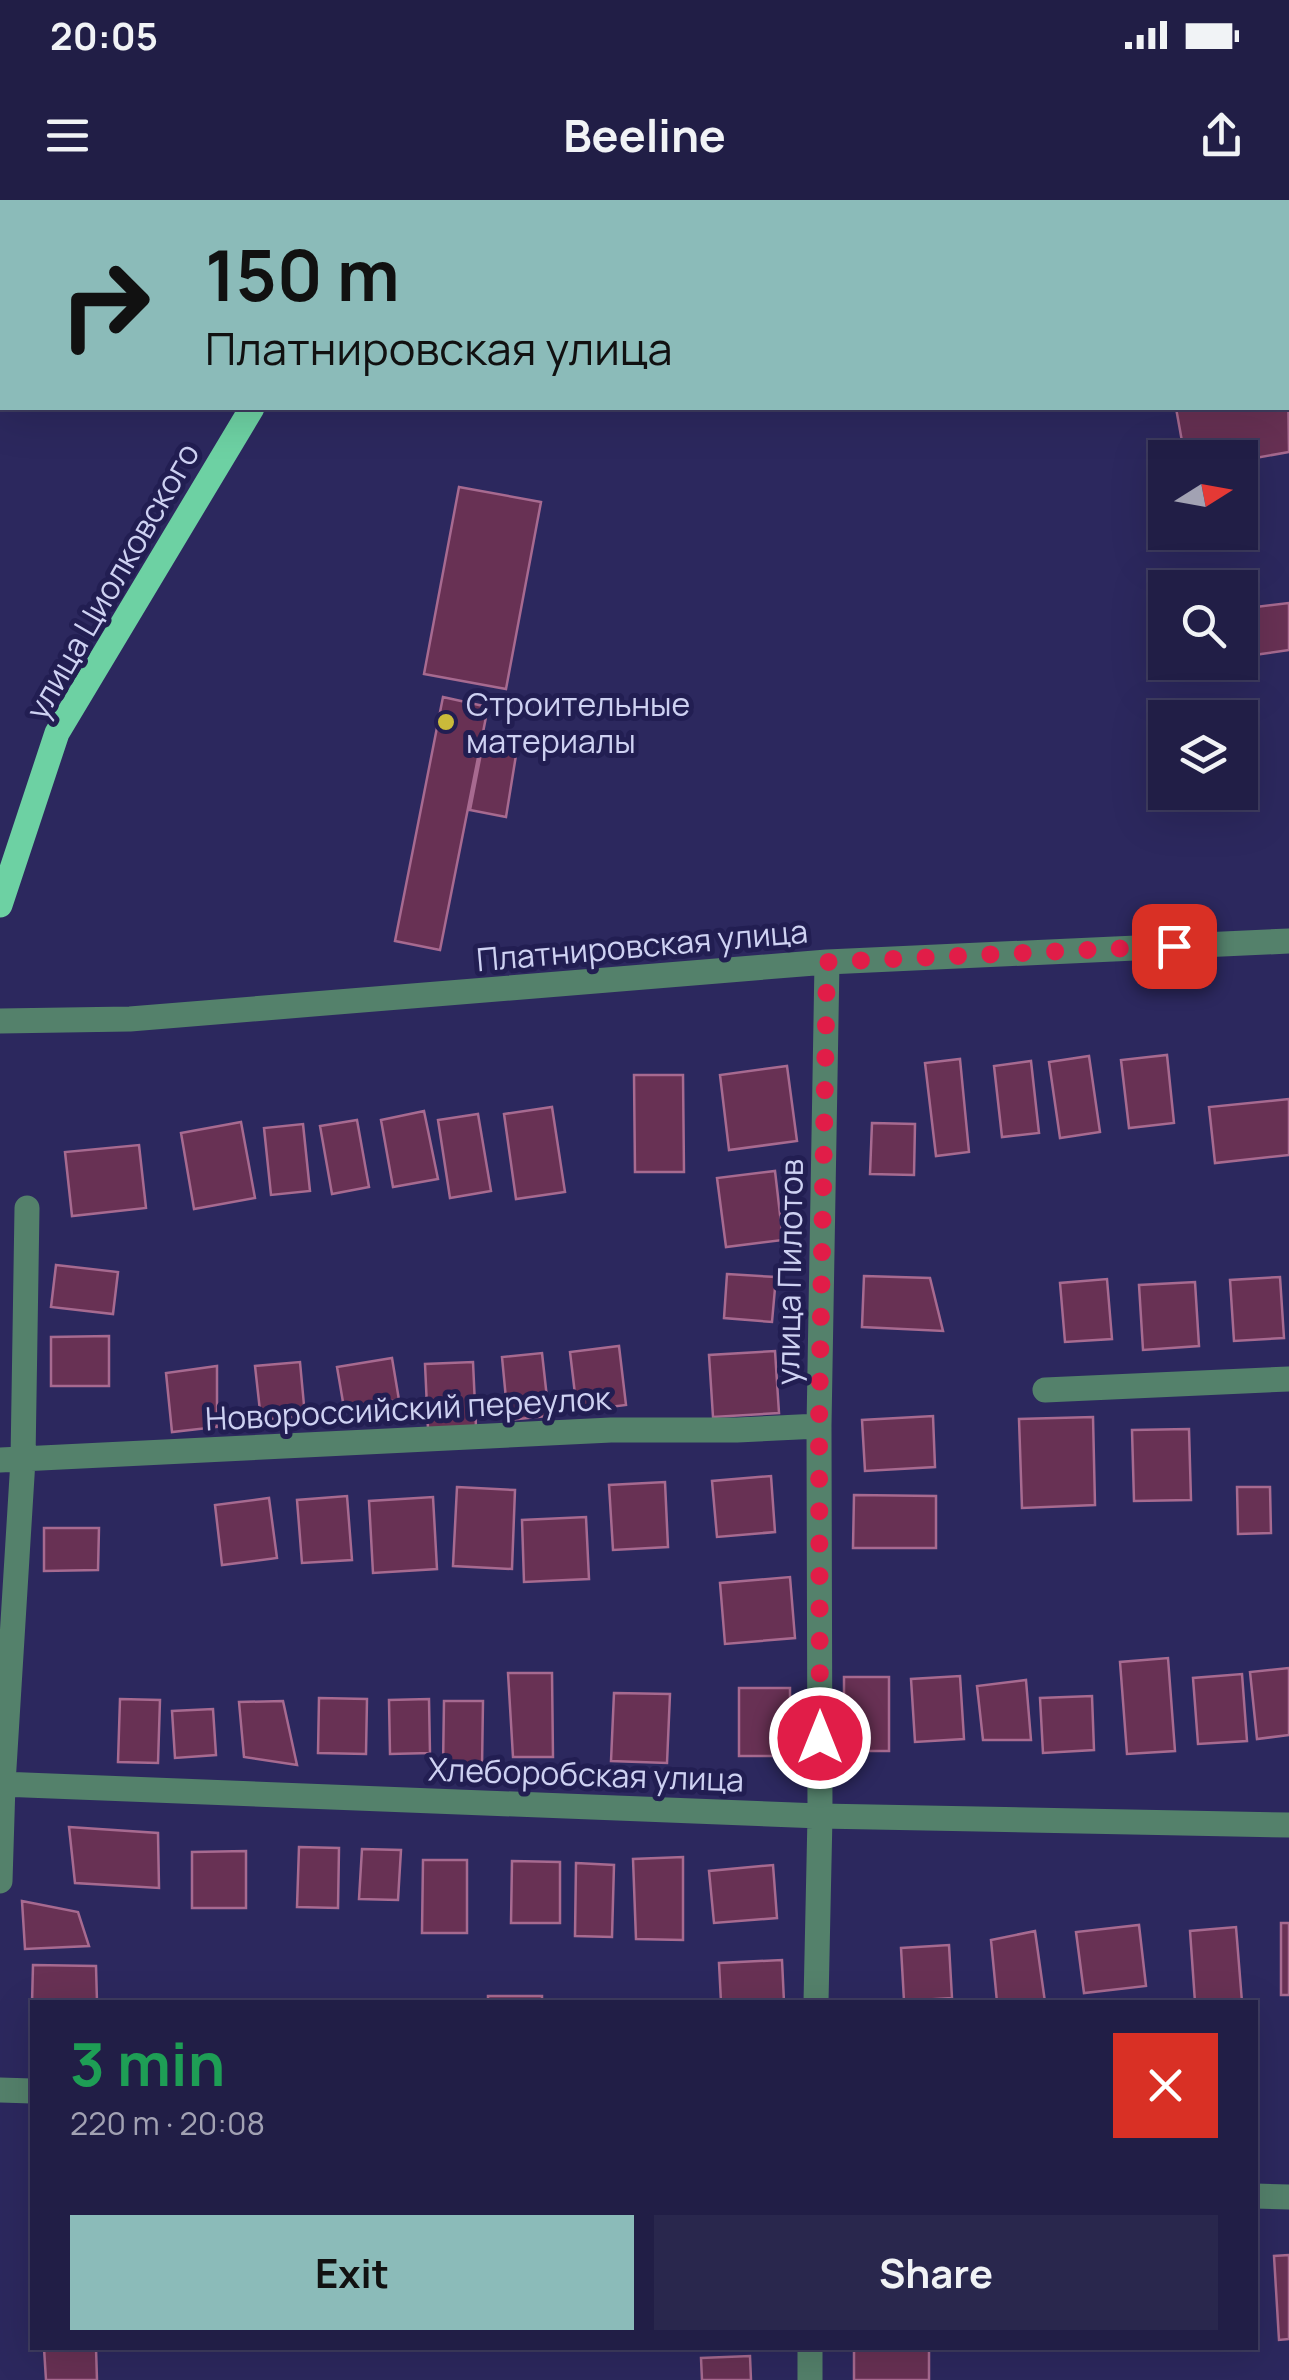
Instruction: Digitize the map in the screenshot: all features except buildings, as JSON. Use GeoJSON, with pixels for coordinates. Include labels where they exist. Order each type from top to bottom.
{"type":"FeatureCollection","features":[{"type":"Feature","properties":{"kind":"main road","name":"улица Циолковского"},"geometry":{"type":"LineString","coordinates":[[0,905],[58,733],[251,410]]}},
{"type":"Feature","properties":{"kind":"street","name":"Платнировская улица"},"geometry":{"type":"LineString","coordinates":[[0,1022],[130,1019],[827,962],[1289,941]]}},
{"type":"Feature","properties":{"kind":"street","name":"улица Пилотов"},"geometry":{"type":"LineString","coordinates":[[816,2000],[820,1816],[819,1426],[827,962]]}},
{"type":"Feature","properties":{"kind":"street"},"geometry":{"type":"LineString","coordinates":[[0,1881],[12,1460],[27,1208]]}},
{"type":"Feature","properties":{"kind":"street"},"geometry":{"type":"LineString","coordinates":[[1045,1390],[1289,1378]]}},
{"type":"Feature","properties":{"kind":"street","name":"Новороссийский переулок"},"geometry":{"type":"LineString","coordinates":[[12,1460],[610,1430],[819,1426]]}},
{"type":"Feature","properties":{"kind":"street","name":"Хлеборобская улица"},"geometry":{"type":"LineString","coordinates":[[1,1784],[820,1816],[1289,1825]]}},
{"type":"Feature","properties":{"kind":"street"},"geometry":{"type":"LineString","coordinates":[[0,2090],[30,2091]]}},
{"type":"Feature","properties":{"kind":"street"},"geometry":{"type":"LineString","coordinates":[[1258,2196],[1289,2197]]}},
{"type":"Feature","properties":{"kind":"street"},"geometry":{"type":"LineString","coordinates":[[810,2350],[810,2380]]}},
{"type":"Feature","properties":{"kind":"place","name":"Строительные материалы"},"geometry":{"type":"Point","coordinates":[446,722]}},
{"type":"Feature","properties":{"kind":"route"},"geometry":{"type":"LineString","coordinates":[[820,1738],[819,1426],[827,962],[1174,946]]}}]}
